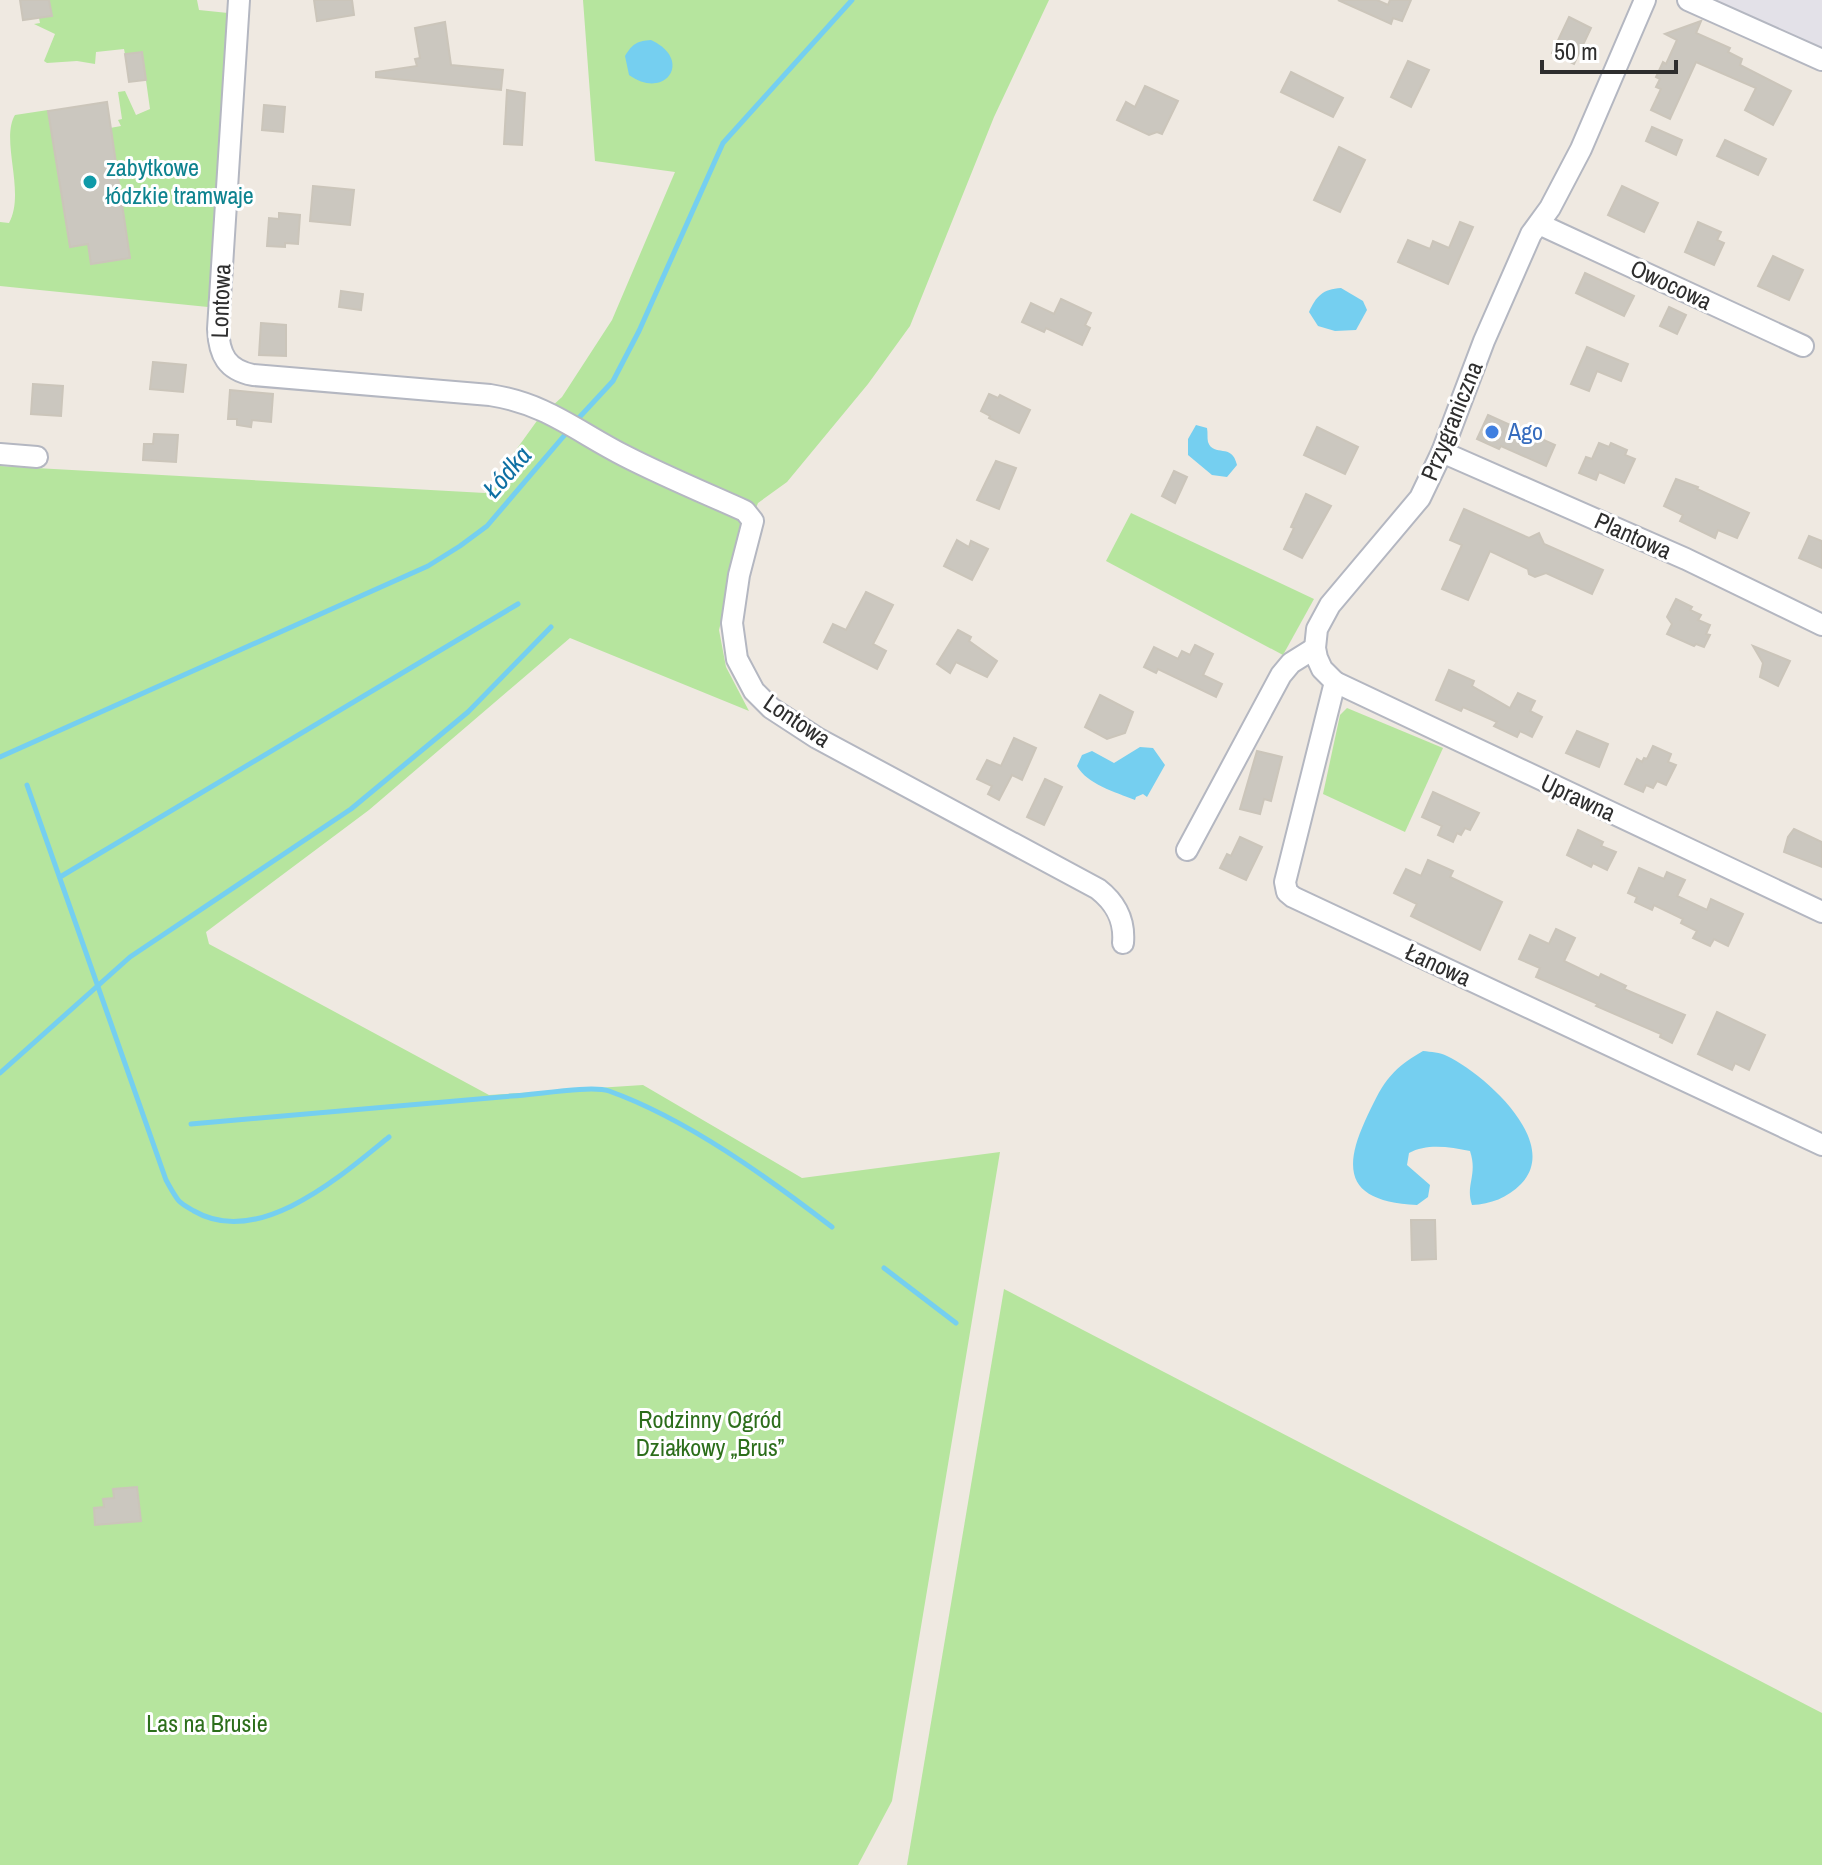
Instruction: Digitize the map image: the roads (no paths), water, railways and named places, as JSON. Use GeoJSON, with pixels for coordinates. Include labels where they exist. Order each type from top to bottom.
{"type":"FeatureCollection","features":[{"type":"Feature","properties":{"kind":"street","name":"Lontowa"},"geometry":{"type":"LineString","coordinates":[[239,0],[218,329],[223,357],[238,371],[253,375],[490,395],[525,402],[553,413],[624,456],[745,511],[753,521],[739,575],[732,623],[737,659],[754,691],[771,708],[817,738],[1098,889],[1108,896],[1120,914],[1123,943]]}},
{"type":"Feature","properties":{"kind":"street","name":"Przygraniczna"},"geometry":{"type":"LineString","coordinates":[[1315,648],[1317,629],[1330,605],[1420,498],[1442,452],[1484,341],[1531,234],[1581,149],[1645,0]]}},
{"type":"Feature","properties":{"kind":"street"},"geometry":{"type":"LineString","coordinates":[[1688,0],[1822,60]]}},
{"type":"Feature","properties":{"kind":"street","name":"Owocowa"},"geometry":{"type":"LineString","coordinates":[[1539,224],[1803,346]]}},
{"type":"Feature","properties":{"kind":"street","name":"Plantowa"},"geometry":{"type":"LineString","coordinates":[[1442,452],[1686,559],[1822,625]]}},
{"type":"Feature","properties":{"kind":"street"},"geometry":{"type":"LineString","coordinates":[[0,454],[37,457]]}},
{"type":"Feature","properties":{"kind":"street"},"geometry":{"type":"LineString","coordinates":[[1187,850],[1281,675],[1291,663],[1315,648],[1322,669],[1335,682]]}},
{"type":"Feature","properties":{"kind":"street","name":"Uprawna"},"geometry":{"type":"LineString","coordinates":[[1335,682],[1822,912]]}},
{"type":"Feature","properties":{"kind":"street","name":"Łanowa"},"geometry":{"type":"LineString","coordinates":[[1335,682],[1286,870],[1287,892],[1822,1145]]}},
{"type":"Feature","properties":{"kind":"water"},"geometry":{"type":"Polygon","coordinates":[[[651,40],[664,48],[671,58],[672,67],[670,75],[654,83],[642,82],[629,75],[625,56],[635,44],[651,40]]]}},
{"type":"Feature","properties":{"kind":"water"},"geometry":{"type":"Polygon","coordinates":[[[1341,288],[1363,301],[1367,310],[1356,330],[1335,331],[1318,326],[1309,312],[1321,294],[1341,288]]]}},
{"type":"Feature","properties":{"kind":"water"},"geometry":{"type":"Polygon","coordinates":[[[1196,425],[1207,428],[1211,447],[1235,458],[1237,465],[1227,477],[1212,475],[1188,455],[1188,439],[1196,425]]]}},
{"type":"Feature","properties":{"kind":"water"},"geometry":{"type":"Polygon","coordinates":[[[1140,747],[1153,748],[1165,765],[1147,797],[1143,794],[1135,800],[1094,783],[1077,766],[1082,755],[1092,751],[1114,763],[1140,747]]]}},
{"type":"Feature","properties":{"kind":"water"},"geometry":{"type":"Polygon","coordinates":[[[1423,1051],[1444,1055],[1480,1077],[1513,1111],[1525,1130],[1532,1149],[1531,1167],[1521,1184],[1504,1197],[1472,1205],[1473,1167],[1470,1151],[1447,1147],[1423,1148],[1409,1153],[1407,1165],[1430,1185],[1428,1197],[1417,1205],[1379,1199],[1358,1183],[1353,1158],[1371,1108],[1394,1072],[1423,1051]]]}},
{"type":"Feature","properties":{"kind":"waterway","name":"Łódka"},"geometry":{"type":"LineString","coordinates":[[575,422],[613,381],[639,331],[723,143],[852,0]]}},
{"type":"Feature","properties":{"kind":"waterway","name":"Łódka"},"geometry":{"type":"LineString","coordinates":[[0,757],[428,566],[487,526],[569,430]]}},
{"type":"Feature","properties":{"kind":"waterway"},"geometry":{"type":"LineString","coordinates":[[60,877],[518,604]]}},
{"type":"Feature","properties":{"kind":"waterway"},"geometry":{"type":"LineString","coordinates":[[0,1073],[130,957],[351,809],[468,712],[551,627]]}},
{"type":"Feature","properties":{"kind":"waterway"},"geometry":{"type":"LineString","coordinates":[[27,785],[166,1180],[179,1201],[194,1211],[219,1220],[245,1221],[272,1214],[324,1187],[389,1137]]}},
{"type":"Feature","properties":{"kind":"waterway"},"geometry":{"type":"LineString","coordinates":[[191,1124],[601,1089],[638,1103],[697,1133],[753,1169],[832,1227]]}},
{"type":"Feature","properties":{"kind":"waterway"},"geometry":{"type":"LineString","coordinates":[[884,1268],[956,1323]]}},
{"type":"Feature","properties":{"kind":"place","name":"zabytkowe łódzkie tramwaje"},"geometry":{"type":"Point","coordinates":[90,182]}},
{"type":"Feature","properties":{"kind":"place","name":"Ago"},"geometry":{"type":"Point","coordinates":[1492,432]}},
{"type":"Feature","properties":{"kind":"park label","name":"Rodzinny Ogród Działkowy „Brus”"},"geometry":{"type":"Point","coordinates":[710,1434]}},
{"type":"Feature","properties":{"kind":"park label","name":"Las na Brusie"},"geometry":{"type":"Point","coordinates":[207,1724]}}]}
